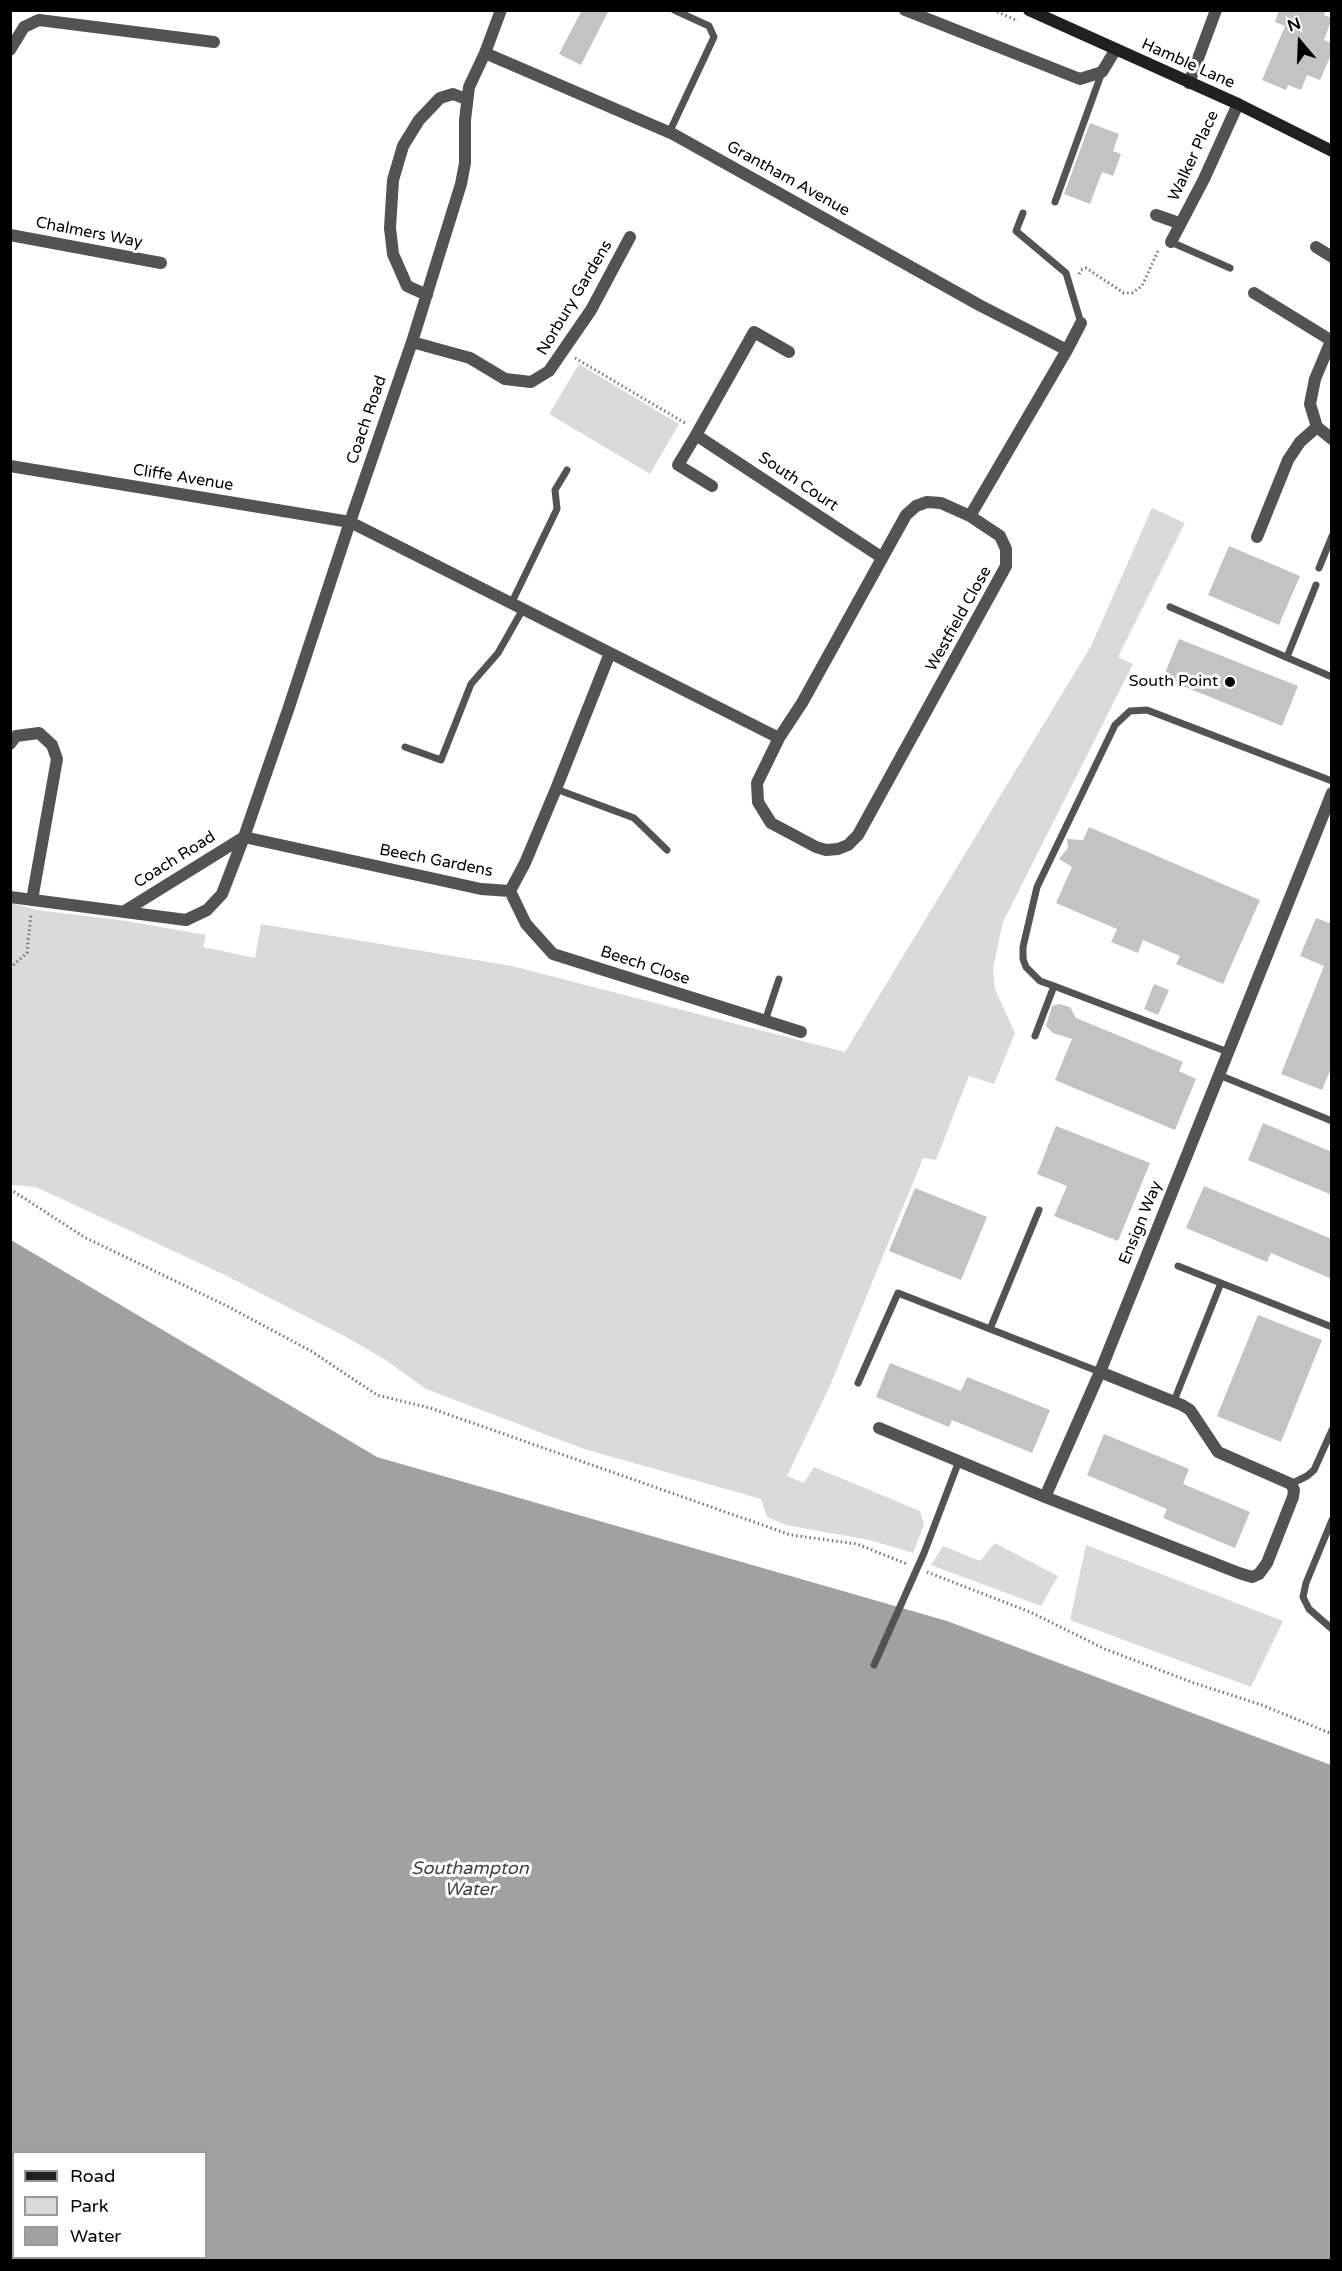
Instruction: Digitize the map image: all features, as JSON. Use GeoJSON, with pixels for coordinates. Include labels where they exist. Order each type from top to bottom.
{"type":"FeatureCollection","features":[{"type":"Feature","properties":{"kind":"main road","name":"Hamble Lane"},"geometry":{"type":"LineString","coordinates":[[1029,10],[1238,104],[1332,151]]}},
{"type":"Feature","properties":{"kind":"street","name":"Coach Road"},"geometry":{"type":"LineString","coordinates":[[123,912],[186,920],[207,910],[222,894],[288,710],[427,295],[461,184],[465,163],[466,99],[469,87],[501,10]]}},
{"type":"Feature","properties":{"kind":"street"},"geometry":{"type":"LineString","coordinates":[[905,10],[1080,79],[1102,72],[1116,49]]}},
{"type":"Feature","properties":{"kind":"street"},"geometry":{"type":"LineString","coordinates":[[1189,83],[1216,10]]}},
{"type":"Feature","properties":{"kind":"street"},"geometry":{"type":"LineString","coordinates":[[10,50],[24,27],[39,20],[214,42]]}},
{"type":"Feature","properties":{"kind":"street","name":"Grantham Avenue"},"geometry":{"type":"LineString","coordinates":[[485,52],[669,133],[981,306],[1068,350]]}},
{"type":"Feature","properties":{"kind":"street"},"geometry":{"type":"LineString","coordinates":[[427,295],[407,286],[393,254],[390,228],[393,180],[403,146],[419,120],[440,98],[453,94],[466,99]]}},
{"type":"Feature","properties":{"kind":"street","name":"Walker Place"},"geometry":{"type":"LineString","coordinates":[[1171,242],[1204,179],[1238,104]]}},
{"type":"Feature","properties":{"kind":"street","name":"Walker Place"},"geometry":{"type":"LineString","coordinates":[[1156,215],[1179,223]]}},
{"type":"Feature","properties":{"kind":"street","name":"Chalmers Way"},"geometry":{"type":"LineString","coordinates":[[10,235],[161,264]]}},
{"type":"Feature","properties":{"kind":"street","name":"Norbury Gardens"},"geometry":{"type":"LineString","coordinates":[[412,342],[470,358],[505,379],[531,382],[549,371],[591,310],[630,237]]}},
{"type":"Feature","properties":{"kind":"street"},"geometry":{"type":"LineString","coordinates":[[1316,247],[1332,257]]}},
{"type":"Feature","properties":{"kind":"street"},"geometry":{"type":"LineString","coordinates":[[1254,293],[1331,341],[1315,379],[1310,404],[1317,427],[1332,439]]}},
{"type":"Feature","properties":{"kind":"street"},"geometry":{"type":"LineString","coordinates":[[970,516],[1068,350],[1081,323]]}},
{"type":"Feature","properties":{"kind":"street"},"geometry":{"type":"LineString","coordinates":[[712,486],[678,465],[754,332],[789,352]]}},
{"type":"Feature","properties":{"kind":"street"},"geometry":{"type":"LineString","coordinates":[[1257,537],[1288,460],[1300,442],[1317,427]]}},
{"type":"Feature","properties":{"kind":"street","name":"South Court"},"geometry":{"type":"LineString","coordinates":[[697,433],[881,557]]}},
{"type":"Feature","properties":{"kind":"street","name":"Cliffe Avenue"},"geometry":{"type":"LineString","coordinates":[[10,466],[350,522]]}},
{"type":"Feature","properties":{"kind":"street","name":"Westfield Close"},"geometry":{"type":"LineString","coordinates":[[927,502],[942,503],[996,532],[1002,539],[1007,559],[1004,573],[858,835],[848,845],[833,850],[816,847],[771,823],[761,810],[757,783],[779,738],[802,703],[881,557],[906,515],[916,506],[927,502]]}},
{"type":"Feature","properties":{"kind":"street"},"geometry":{"type":"LineString","coordinates":[[350,522],[779,738]]}},
{"type":"Feature","properties":{"kind":"street","name":"Beech Gardens"},"geometry":{"type":"LineString","coordinates":[[244,837],[481,889],[510,891],[525,863],[610,653]]}},
{"type":"Feature","properties":{"kind":"street"},"geometry":{"type":"LineString","coordinates":[[10,744],[16,736],[39,733],[52,745],[57,759],[32,900]]}},
{"type":"Feature","properties":{"kind":"street","name":"Ensign Way"},"geometry":{"type":"LineString","coordinates":[[1045,1497],[1100,1371],[1332,793]]}},
{"type":"Feature","properties":{"kind":"street","name":"Coach Road"},"geometry":{"type":"LineString","coordinates":[[123,912],[244,837]]}},
{"type":"Feature","properties":{"kind":"street","name":"Beech Close"},"geometry":{"type":"LineString","coordinates":[[510,891],[526,924],[553,954],[801,1032]]}},
{"type":"Feature","properties":{"kind":"street"},"geometry":{"type":"LineString","coordinates":[[10,897],[123,912]]}},
{"type":"Feature","properties":{"kind":"street"},"geometry":{"type":"LineString","coordinates":[[879,1428],[1045,1497],[1252,1577],[1259,1575],[1267,1563],[1293,1497],[1294,1490],[1291,1484],[1218,1452],[1190,1410],[1174,1401],[1100,1371]]}},
{"type":"Feature","properties":{"kind":"lane"},"geometry":{"type":"LineString","coordinates":[[669,133],[714,37],[709,26],[674,10]]}},
{"type":"Feature","properties":{"kind":"lane"},"geometry":{"type":"LineString","coordinates":[[1054,202],[1102,72]]}},
{"type":"Feature","properties":{"kind":"lane"},"geometry":{"type":"LineString","coordinates":[[1023,213],[1016,231],[1066,273],[1081,323]]}},
{"type":"Feature","properties":{"kind":"lane"},"geometry":{"type":"LineString","coordinates":[[1171,242],[1230,268]]}},
{"type":"Feature","properties":{"kind":"lane"},"geometry":{"type":"LineString","coordinates":[[511,604],[557,509],[555,490],[567,470]]}},
{"type":"Feature","properties":{"kind":"lane"},"geometry":{"type":"LineString","coordinates":[[1319,568],[1332,536]]}},
{"type":"Feature","properties":{"kind":"lane"},"geometry":{"type":"LineString","coordinates":[[1287,657],[1316,585]]}},
{"type":"Feature","properties":{"kind":"lane"},"geometry":{"type":"LineString","coordinates":[[1170,607],[1332,676]]}},
{"type":"Feature","properties":{"kind":"lane"},"geometry":{"type":"LineString","coordinates":[[405,747],[441,760],[471,684],[498,653],[523,609]]}},
{"type":"Feature","properties":{"kind":"lane"},"geometry":{"type":"LineString","coordinates":[[1228,1052],[1040,981],[1026,967],[1023,959],[1023,947],[1037,887],[1115,725],[1130,711],[1148,710],[1332,781]]}},
{"type":"Feature","properties":{"kind":"lane"},"geometry":{"type":"LineString","coordinates":[[556,789],[634,818],[667,850]]}},
{"type":"Feature","properties":{"kind":"lane"},"geometry":{"type":"LineString","coordinates":[[765,1021],[779,979]]}},
{"type":"Feature","properties":{"kind":"lane"},"geometry":{"type":"LineString","coordinates":[[1035,1036],[1054,986]]}},
{"type":"Feature","properties":{"kind":"lane"},"geometry":{"type":"LineString","coordinates":[[1219,1075],[1332,1121]]}},
{"type":"Feature","properties":{"kind":"lane"},"geometry":{"type":"LineString","coordinates":[[990,1329],[1040,1210]]}},
{"type":"Feature","properties":{"kind":"lane"},"geometry":{"type":"LineString","coordinates":[[1178,1266],[1332,1327]]}},
{"type":"Feature","properties":{"kind":"lane"},"geometry":{"type":"LineString","coordinates":[[1174,1401],[1221,1283]]}},
{"type":"Feature","properties":{"kind":"lane"},"geometry":{"type":"LineString","coordinates":[[858,1383],[898,1293],[1100,1371]]}},
{"type":"Feature","properties":{"kind":"lane"},"geometry":{"type":"LineString","coordinates":[[1291,1484],[1314,1470],[1332,1430]]}},
{"type":"Feature","properties":{"kind":"lane"},"geometry":{"type":"LineString","coordinates":[[874,1665],[924,1552],[960,1461]]}},
{"type":"Feature","properties":{"kind":"lane"},"geometry":{"type":"LineString","coordinates":[[1332,1520],[1306,1583],[1303,1598],[1309,1610],[1332,1629]]}},
{"type":"Feature","properties":{"kind":"path"},"geometry":{"type":"LineString","coordinates":[[1079,283],[1078,275],[1086,268],[1124,292],[1132,293],[1142,286],[1159,248],[1171,242]]}},
{"type":"Feature","properties":{"kind":"path"},"geometry":{"type":"LineString","coordinates":[[563,351],[697,433]]}},
{"type":"Feature","properties":{"kind":"path"},"geometry":{"type":"LineString","coordinates":[[10,968],[27,953],[32,900]]}},
{"type":"Feature","properties":{"kind":"path"},"geometry":{"type":"LineString","coordinates":[[10,1189],[84,1237],[227,1306],[311,1351],[377,1395],[430,1408],[791,1535],[857,1544],[911,1565]]}},
{"type":"Feature","properties":{"kind":"path"},"geometry":{"type":"LineString","coordinates":[[922,1570],[1030,1612],[1106,1649],[1194,1683],[1262,1705],[1332,1734]]}},
{"type":"Feature","properties":{"kind":"green space"},"geometry":{"type":"Polygon","coordinates":[[[579,364],[679,424],[650,474],[549,414],[579,364]]]}},
{"type":"Feature","properties":{"kind":"green space"},"geometry":{"type":"Polygon","coordinates":[[[1152,508],[1185,523],[1118,657],[1133,664],[1003,922],[993,968],[995,989],[1015,1033],[994,1084],[969,1076],[936,1160],[923,1158],[829,1388],[787,1476],[804,1483],[814,1467],[920,1511],[924,1525],[913,1553],[869,1540],[786,1525],[767,1517],[761,1499],[584,1449],[426,1389],[384,1359],[348,1338],[225,1275],[36,1187],[11,1185],[11,903],[37,910],[127,921],[206,935],[203,947],[255,958],[261,924],[512,966],[845,1052],[1091,646],[1152,508]]]}},
{"type":"Feature","properties":{"kind":"green space"},"geometry":{"type":"Polygon","coordinates":[[[995,1543],[1058,1576],[1041,1606],[931,1565],[943,1546],[980,1561],[995,1543]]]}},
{"type":"Feature","properties":{"kind":"green space"},"geometry":{"type":"Polygon","coordinates":[[[1086,1545],[1283,1621],[1251,1687],[1070,1620],[1086,1545]]]}},
{"type":"Feature","properties":{"kind":"water","name":"Southampton Water"},"geometry":{"type":"Polygon","coordinates":[[[11,1240],[377,1457],[947,1621],[1331,1765],[1331,2260],[11,2260],[11,1240]]]}},
{"type":"Feature","properties":{"kind":"building"},"geometry":{"type":"Polygon","coordinates":[[[582,10],[609,10],[581,65],[559,54],[582,10]]]}},
{"type":"Feature","properties":{"kind":"building"},"geometry":{"type":"Polygon","coordinates":[[[1279,10],[1326,10],[1324,15],[1332,18],[1324,40],[1332,43],[1332,52],[1320,80],[1307,75],[1301,90],[1288,85],[1286,90],[1262,80],[1285,26],[1275,22],[1279,10]]]}},
{"type":"Feature","properties":{"kind":"building"},"geometry":{"type":"Polygon","coordinates":[[[1090,123],[1119,134],[1113,151],[1121,154],[1113,176],[1102,172],[1090,204],[1064,194],[1090,123]]]}},
{"type":"Feature","properties":{"kind":"building"},"geometry":{"type":"Polygon","coordinates":[[[1229,546],[1300,576],[1279,625],[1208,595],[1229,546]]]}},
{"type":"Feature","properties":{"kind":"building","name":"South Point"},"geometry":{"type":"Polygon","coordinates":[[[1179,639],[1298,686],[1282,726],[1163,678],[1179,639]]]}},
{"type":"Feature","properties":{"kind":"building"},"geometry":{"type":"Polygon","coordinates":[[[1089,827],[1260,900],[1223,984],[1176,964],[1180,956],[1143,940],[1138,953],[1111,942],[1117,929],[1056,903],[1072,867],[1059,859],[1068,848],[1067,839],[1083,840],[1089,827]]]}},
{"type":"Feature","properties":{"kind":"building"},"geometry":{"type":"Polygon","coordinates":[[[1316,918],[1332,924],[1332,1066],[1322,1090],[1281,1074],[1324,966],[1300,956],[1316,918]]]}},
{"type":"Feature","properties":{"kind":"building"},"geometry":{"type":"Polygon","coordinates":[[[1154,984],[1169,990],[1158,1015],[1144,1009],[1154,984]]]}},
{"type":"Feature","properties":{"kind":"building"},"geometry":{"type":"Polygon","coordinates":[[[1059,1004],[1070,1007],[1076,1018],[1183,1062],[1179,1071],[1196,1079],[1175,1130],[1055,1080],[1072,1039],[1053,1033],[1046,1026],[1052,1006],[1059,1004]]]}},
{"type":"Feature","properties":{"kind":"building"},"geometry":{"type":"Polygon","coordinates":[[[1263,1123],[1332,1152],[1332,1195],[1248,1160],[1263,1123]]]}},
{"type":"Feature","properties":{"kind":"building"},"geometry":{"type":"Polygon","coordinates":[[[1056,1126],[1150,1163],[1118,1241],[1054,1216],[1067,1186],[1037,1174],[1056,1126]]]}},
{"type":"Feature","properties":{"kind":"building"},"geometry":{"type":"Polygon","coordinates":[[[1204,1186],[1332,1239],[1332,1279],[1271,1253],[1267,1262],[1186,1228],[1204,1186]]]}},
{"type":"Feature","properties":{"kind":"building"},"geometry":{"type":"Polygon","coordinates":[[[915,1188],[987,1217],[961,1280],[889,1251],[915,1188]]]}},
{"type":"Feature","properties":{"kind":"building"},"geometry":{"type":"Polygon","coordinates":[[[1258,1315],[1322,1340],[1281,1442],[1217,1416],[1258,1315]]]}},
{"type":"Feature","properties":{"kind":"building"},"geometry":{"type":"Polygon","coordinates":[[[890,1363],[961,1391],[967,1377],[1050,1410],[1032,1453],[952,1420],[949,1427],[876,1397],[890,1363]]]}},
{"type":"Feature","properties":{"kind":"building"},"geometry":{"type":"Polygon","coordinates":[[[1104,1434],[1189,1469],[1183,1484],[1250,1512],[1235,1548],[1163,1518],[1167,1509],[1087,1475],[1104,1434]]]}},
{"type":"Feature","properties":{"kind":"place","name":"South Point"},"geometry":{"type":"Point","coordinates":[1230,682]}}]}
